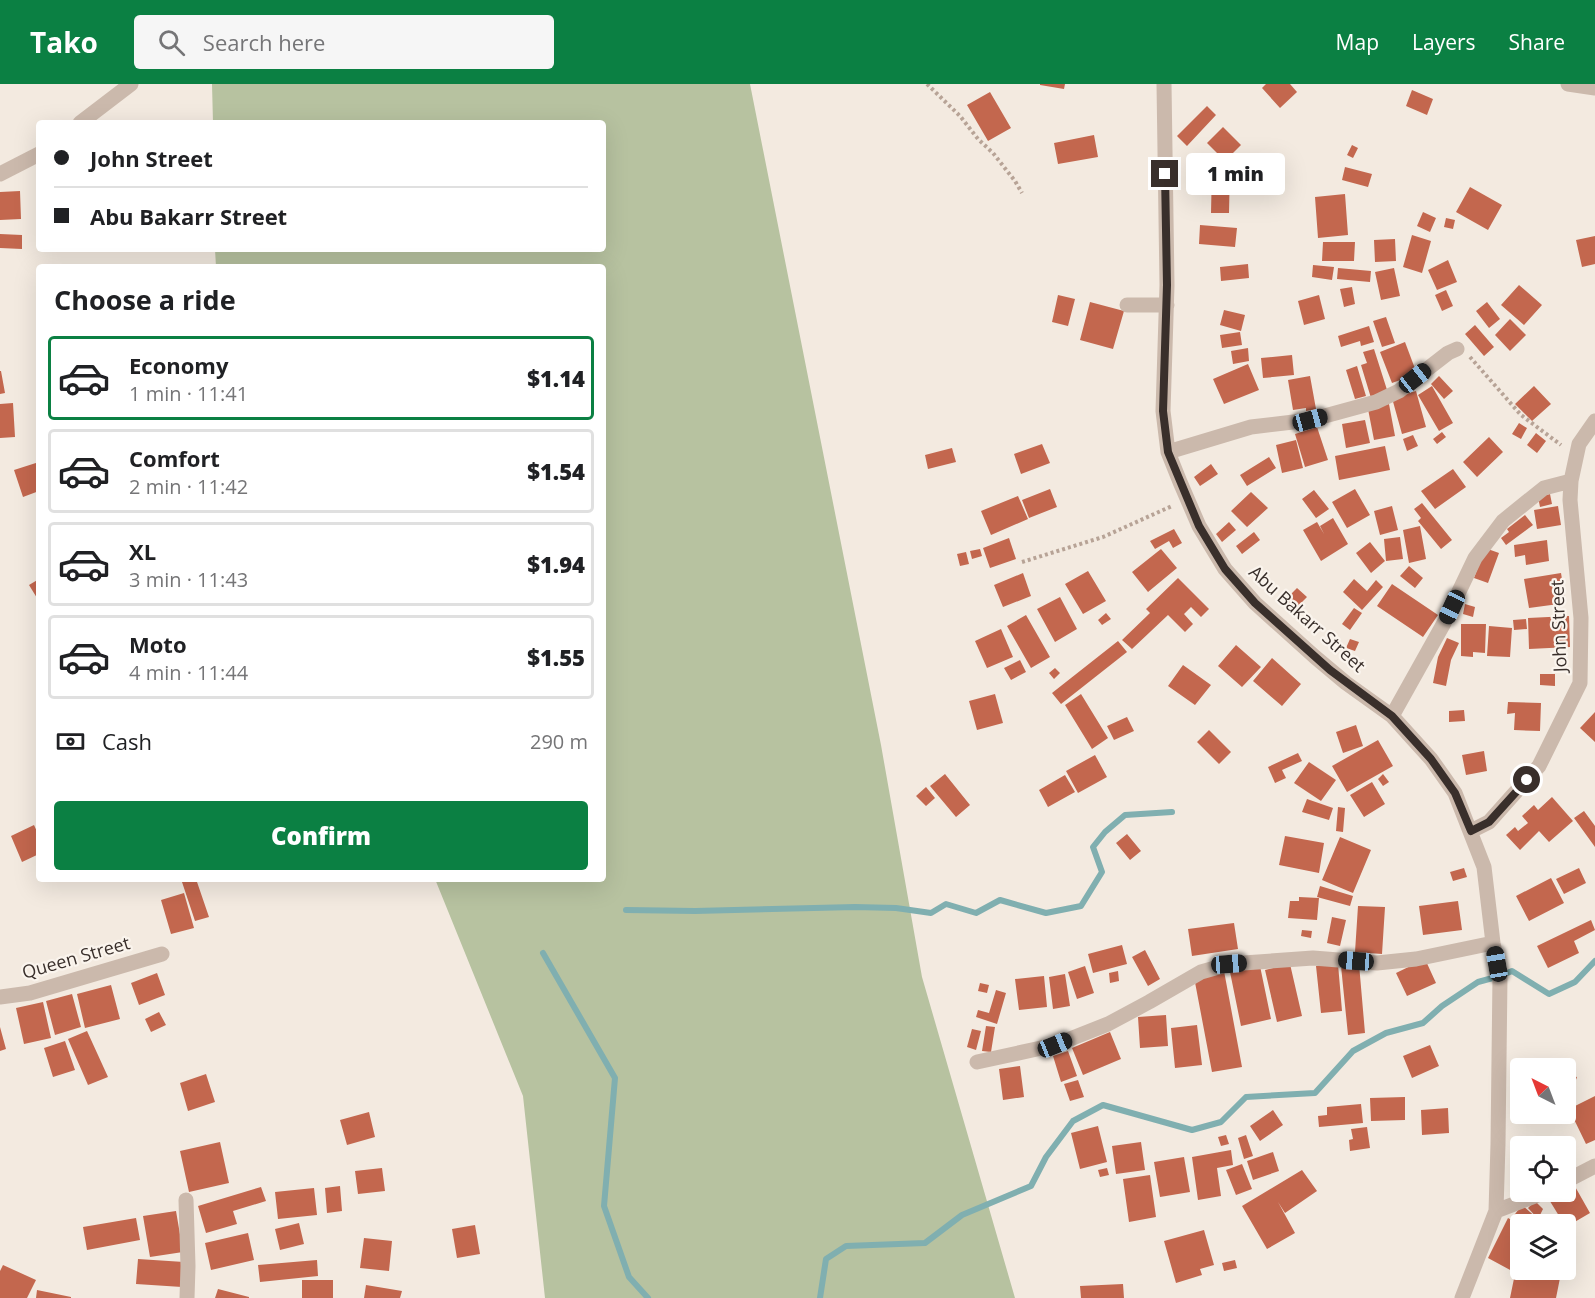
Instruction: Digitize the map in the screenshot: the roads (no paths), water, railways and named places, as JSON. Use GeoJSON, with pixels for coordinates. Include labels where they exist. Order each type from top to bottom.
{"type":"FeatureCollection","features":[{"type":"Feature","properties":{"kind":"street"},"geometry":{"type":"LineString","coordinates":[[84,120],[131,84]]}},
{"type":"Feature","properties":{"kind":"street","name":"Abu Bakarr Street"},"geometry":{"type":"LineString","coordinates":[[1164,84],[1167,305],[1163,411],[1168,452],[1187,499],[1199,526],[1225,569],[1255,603],[1323,664],[1392,716],[1431,759],[1455,793],[1485,867],[1493,943],[1500,976],[1496,1211],[1462,1298]]}},
{"type":"Feature","properties":{"kind":"street"},"geometry":{"type":"LineString","coordinates":[[1568,84],[1595,88]]}},
{"type":"Feature","properties":{"kind":"street"},"geometry":{"type":"LineString","coordinates":[[0,174],[36,156]]}},
{"type":"Feature","properties":{"kind":"street"},"geometry":{"type":"LineString","coordinates":[[1127,305],[1167,305]]}},
{"type":"Feature","properties":{"kind":"street"},"geometry":{"type":"LineString","coordinates":[[1168,452],[1251,427],[1310,420],[1376,402],[1399,391],[1448,352],[1457,349]]}},
{"type":"Feature","properties":{"kind":"street","name":"John Street"},"geometry":{"type":"LineString","coordinates":[[1471,831],[1489,822],[1539,766],[1588,683],[1570,500],[1571,481],[1579,444],[1595,421]]}},
{"type":"Feature","properties":{"kind":"street"},"geometry":{"type":"LineString","coordinates":[[1392,716],[1444,623],[1475,558],[1503,521],[1544,488],[1571,481]]}},
{"type":"Feature","properties":{"kind":"street"},"geometry":{"type":"LineString","coordinates":[[977,1062],[1055,1045],[1108,1024],[1201,972],[1229,964],[1313,958],[1377,963],[1493,943]]}},
{"type":"Feature","properties":{"kind":"street","name":"Queen Street"},"geometry":{"type":"LineString","coordinates":[[0,997],[30,993],[162,954]]}},
{"type":"Feature","properties":{"kind":"street"},"geometry":{"type":"LineString","coordinates":[[1576,1176],[1595,1166]]}},
{"type":"Feature","properties":{"kind":"street"},"geometry":{"type":"LineString","coordinates":[[186,1200],[187,1298]]}},
{"type":"Feature","properties":{"kind":"street"},"geometry":{"type":"LineString","coordinates":[[1496,1211],[1519,1202]]}},
{"type":"Feature","properties":{"kind":"waterway"},"geometry":{"type":"LineString","coordinates":[[626,910],[695,911],[855,907],[896,908],[931,913],[946,904],[976,913],[1000,900],[1046,913],[1081,906],[1102,872],[1093,847],[1105,832],[1125,815],[1172,812]]}},
{"type":"Feature","properties":{"kind":"waterway"},"geometry":{"type":"LineString","coordinates":[[543,953],[615,1078],[604,1206],[629,1277],[648,1298]]}},
{"type":"Feature","properties":{"kind":"waterway"},"geometry":{"type":"LineString","coordinates":[[820,1298],[826,1259],[846,1246],[925,1243],[962,1215],[1031,1186],[1046,1157],[1073,1121],[1103,1105],[1192,1130],[1221,1122],[1246,1097],[1315,1093],[1353,1051],[1386,1033],[1423,1023],[1442,1006],[1478,982],[1512,971],[1549,994],[1575,982],[1595,961]]}}]}
